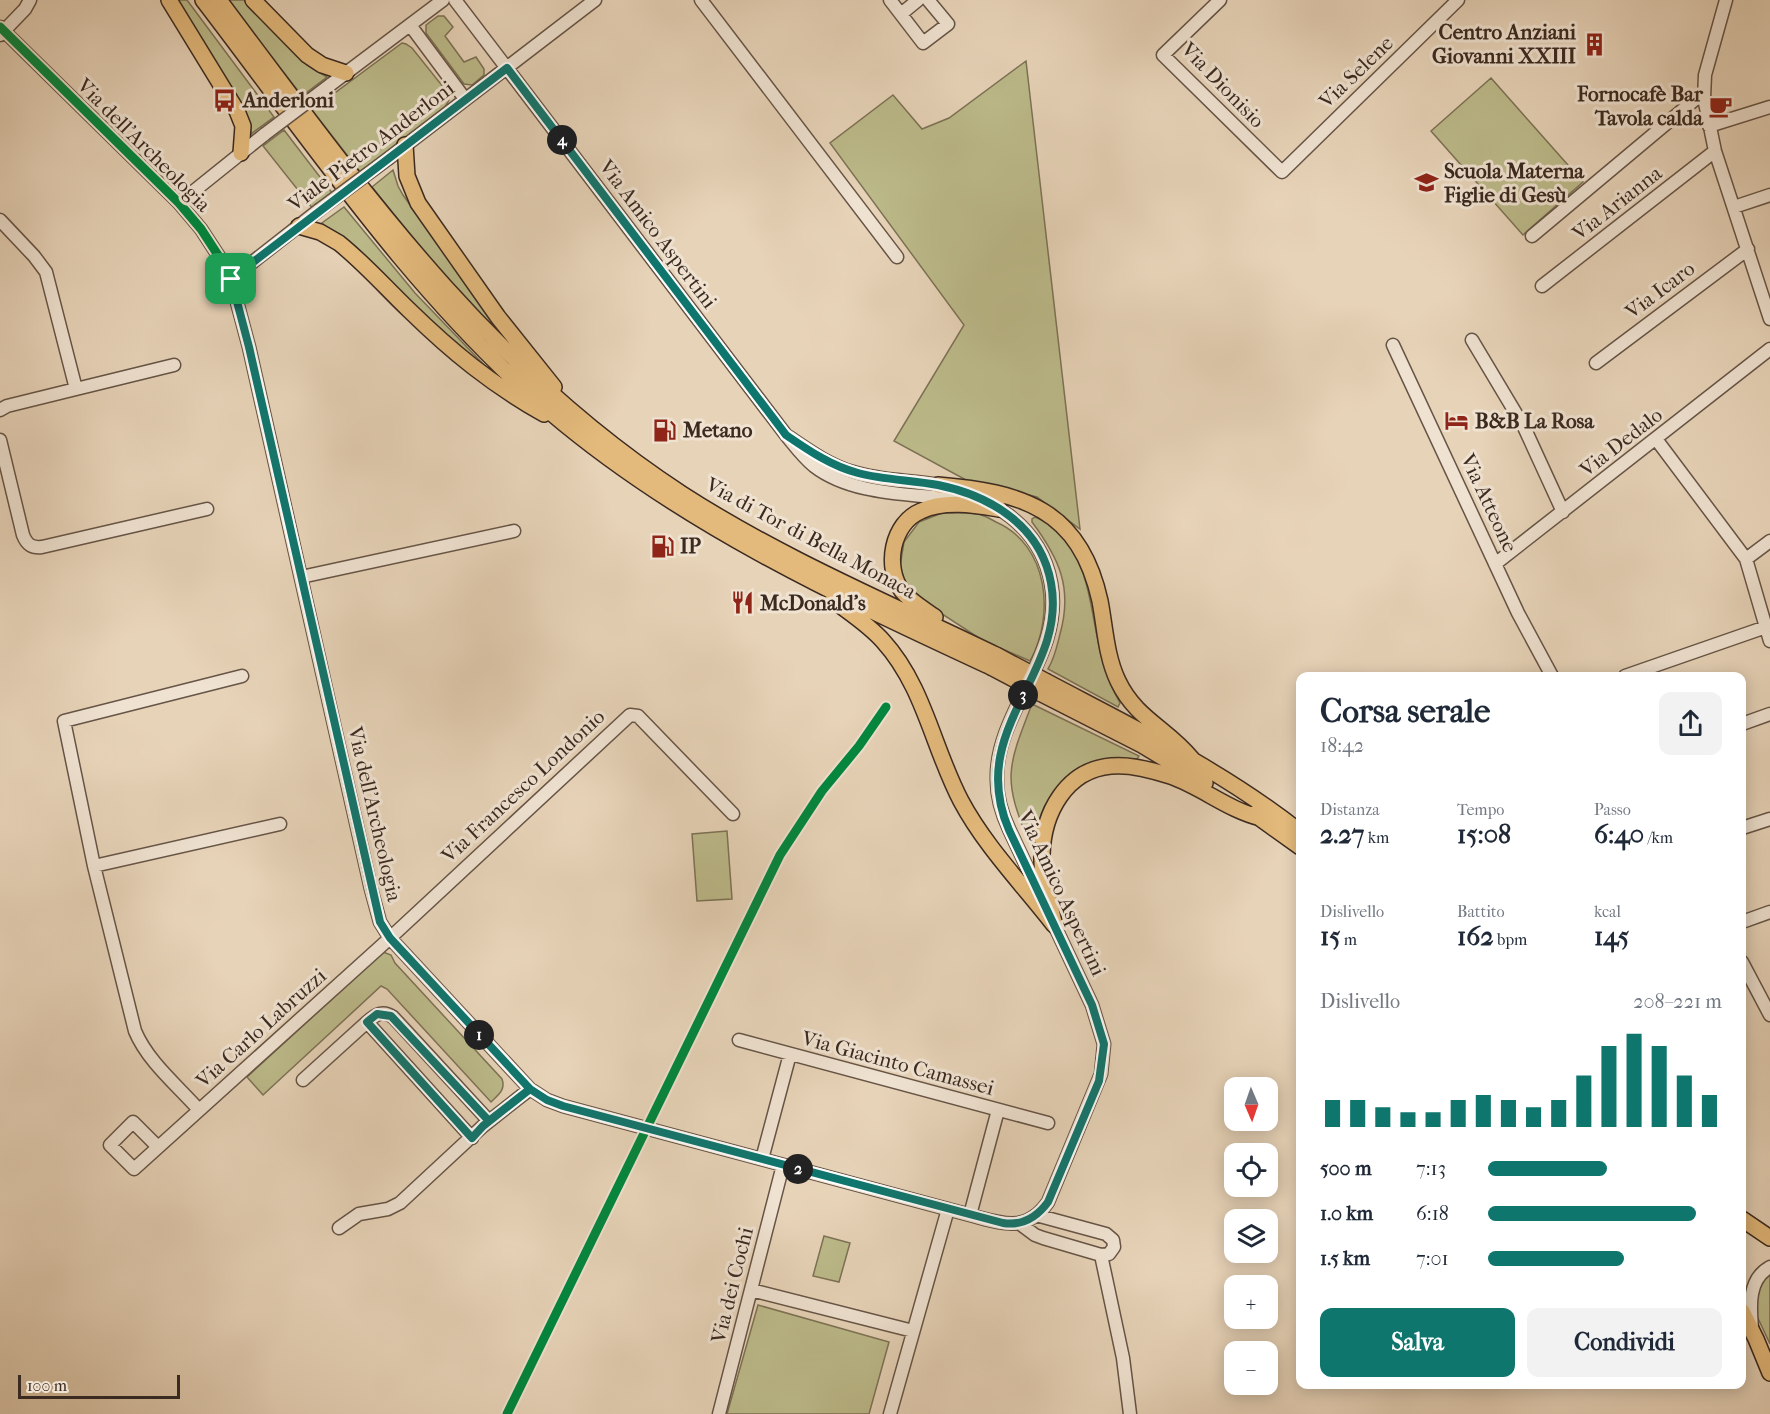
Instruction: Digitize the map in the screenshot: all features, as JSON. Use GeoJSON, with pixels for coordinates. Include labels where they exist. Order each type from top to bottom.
{"type":"FeatureCollection","features":[{"type":"Feature","properties":{"kind":"main road"},"geometry":{"type":"LineString","coordinates":[[169,0],[239,114],[243,133],[241,153]]}},
{"type":"Feature","properties":{"kind":"main road"},"geometry":{"type":"LineString","coordinates":[[203,0],[419,280],[503,369],[677,505],[786,569],[865,624],[889,648],[918,695],[948,774],[965,807],[987,840],[1054,925]]}},
{"type":"Feature","properties":{"kind":"main road","name":"Via di Tor di Bella Monaca"},"geometry":{"type":"LineString","coordinates":[[219,0],[381,213],[426,267],[578,426],[721,518],[810,565],[963,639],[993,661],[1043,688]]}},
{"type":"Feature","properties":{"kind":"main road"},"geometry":{"type":"LineString","coordinates":[[253,0],[311,58],[322,65],[346,73]]}},
{"type":"Feature","properties":{"kind":"main road"},"geometry":{"type":"LineString","coordinates":[[405,145],[408,181],[423,210],[578,426]]}},
{"type":"Feature","properties":{"kind":"main road"},"geometry":{"type":"LineString","coordinates":[[299,226],[314,229],[336,240],[475,370],[509,394],[578,426]]}},
{"type":"Feature","properties":{"kind":"main road"},"geometry":{"type":"LineString","coordinates":[[938,485],[981,490],[1017,499],[1049,514],[1068,530],[1093,576],[1117,680],[1141,715],[1179,744],[1192,759]]}},
{"type":"Feature","properties":{"kind":"main road"},"geometry":{"type":"LineString","coordinates":[[963,639],[902,591],[894,573],[894,546],[904,524],[922,510],[957,504],[999,509]]}},
{"type":"Feature","properties":{"kind":"main road"},"geometry":{"type":"LineString","coordinates":[[786,569],[993,661]]}},
{"type":"Feature","properties":{"kind":"main road"},"geometry":{"type":"LineString","coordinates":[[1043,688],[1145,732],[1254,798],[1296,829]]}},
{"type":"Feature","properties":{"kind":"main road"},"geometry":{"type":"LineString","coordinates":[[1043,688],[1180,767],[1261,818],[1296,844]]}},
{"type":"Feature","properties":{"kind":"main road"},"geometry":{"type":"LineString","coordinates":[[1054,925],[1043,870],[1042,854],[1045,833],[1049,816],[1057,799],[1068,786],[1086,773],[1118,765],[1157,772],[1180,780],[1241,812],[1261,818]]}},
{"type":"Feature","properties":{"kind":"main road"},"geometry":{"type":"LineString","coordinates":[[1746,1222],[1770,1238]]}},
{"type":"Feature","properties":{"kind":"main road"},"geometry":{"type":"LineString","coordinates":[[1746,1319],[1770,1373]]}},
{"type":"Feature","properties":{"kind":"street","name":"Via dell'Archeologia"},"geometry":{"type":"LineString","coordinates":[[30,0],[25,9],[1,31],[179,203],[208,237],[231,279],[302,577],[371,889],[380,922],[390,938],[530,1089],[547,1100],[970,1215],[1003,1223],[1019,1223],[1043,1239],[1101,1255]]}},
{"type":"Feature","properties":{"kind":"street"},"geometry":{"type":"LineString","coordinates":[[179,203],[265,134],[443,0]]}},
{"type":"Feature","properties":{"kind":"street","name":"Via Amico Aspertini"},"geometry":{"type":"LineString","coordinates":[[456,0],[786,435],[814,465],[839,480],[875,489],[959,500],[999,509]]}},
{"type":"Feature","properties":{"kind":"street","name":"Viale Pietro Anderloni"},"geometry":{"type":"LineString","coordinates":[[231,279],[595,0]]}},
{"type":"Feature","properties":{"kind":"street"},"geometry":{"type":"LineString","coordinates":[[701,0],[897,257]]}},
{"type":"Feature","properties":{"kind":"street"},"geometry":{"type":"LineString","coordinates":[[890,0],[923,43],[948,24],[928,0]]}},
{"type":"Feature","properties":{"kind":"street"},"geometry":{"type":"LineString","coordinates":[[901,14],[918,0]]}},
{"type":"Feature","properties":{"kind":"street","name":"Via Dionisio"},"geometry":{"type":"LineString","coordinates":[[1220,0],[1162,56],[1282,172]]}},
{"type":"Feature","properties":{"kind":"street","name":"Via Selene"},"geometry":{"type":"LineString","coordinates":[[1282,172],[1458,0]]}},
{"type":"Feature","properties":{"kind":"street"},"geometry":{"type":"LineString","coordinates":[[1726,0],[1705,75],[1704,92],[1715,151],[1770,317]]}},
{"type":"Feature","properties":{"kind":"street"},"geometry":{"type":"LineString","coordinates":[[410,25],[465,99]]}},
{"type":"Feature","properties":{"kind":"street"},"geometry":{"type":"LineString","coordinates":[[1532,236],[1704,92]]}},
{"type":"Feature","properties":{"kind":"street"},"geometry":{"type":"LineString","coordinates":[[1709,126],[1770,107]]}},
{"type":"Feature","properties":{"kind":"street","name":"Via Arianna"},"geometry":{"type":"LineString","coordinates":[[1542,286],[1715,151]]}},
{"type":"Feature","properties":{"kind":"street"},"geometry":{"type":"LineString","coordinates":[[1734,207],[1770,195]]}},
{"type":"Feature","properties":{"kind":"street"},"geometry":{"type":"LineString","coordinates":[[0,220],[46,272],[76,388]]}},
{"type":"Feature","properties":{"kind":"street","name":"Via Icaro"},"geometry":{"type":"LineString","coordinates":[[1596,363],[1748,249]]}},
{"type":"Feature","properties":{"kind":"street"},"geometry":{"type":"LineString","coordinates":[[1472,340],[1524,427],[1563,512]]}},
{"type":"Feature","properties":{"kind":"street","name":"Via Atteone"},"geometry":{"type":"LineString","coordinates":[[1393,345],[1518,614],[1550,672]]}},
{"type":"Feature","properties":{"kind":"street","name":"Via Dedalo"},"geometry":{"type":"LineString","coordinates":[[1495,564],[1770,349]]}},
{"type":"Feature","properties":{"kind":"street"},"geometry":{"type":"LineString","coordinates":[[0,410],[7,406],[76,388],[174,365]]}},
{"type":"Feature","properties":{"kind":"street","name":"Via Amico Aspertini"},"geometry":{"type":"LineString","coordinates":[[786,435],[822,458],[849,471],[880,478],[938,485],[969,495],[999,509],[1024,528],[1038,544],[1047,565],[1053,591],[1052,618],[1048,637],[1002,747],[997,782],[1000,807],[1006,822],[1097,1019],[1104,1044],[1097,1087],[1051,1196],[1036,1215],[1019,1223]]}},
{"type":"Feature","properties":{"kind":"street"},"geometry":{"type":"LineString","coordinates":[[1656,439],[1746,559],[1770,641]]}},
{"type":"Feature","properties":{"kind":"street"},"geometry":{"type":"LineString","coordinates":[[0,440],[23,535],[30,546],[42,547],[207,509]]}},
{"type":"Feature","properties":{"kind":"street"},"geometry":{"type":"LineString","coordinates":[[302,577],[514,531]]}},
{"type":"Feature","properties":{"kind":"street"},"geometry":{"type":"LineString","coordinates":[[1746,559],[1770,541]]}},
{"type":"Feature","properties":{"kind":"street"},"geometry":{"type":"LineString","coordinates":[[1637,672],[1766,627]]}},
{"type":"Feature","properties":{"kind":"street"},"geometry":{"type":"LineString","coordinates":[[199,1110],[157,1064],[137,1035],[94,866],[64,721],[242,676]]}},
{"type":"Feature","properties":{"kind":"street"},"geometry":{"type":"LineString","coordinates":[[1746,723],[1770,714]]}},
{"type":"Feature","properties":{"kind":"street","name":"Via Francesco Londonio"},"geometry":{"type":"LineString","coordinates":[[390,938],[630,715],[638,716],[733,814]]}},
{"type":"Feature","properties":{"kind":"street"},"geometry":{"type":"LineString","coordinates":[[1746,827],[1770,819]]}},
{"type":"Feature","properties":{"kind":"street"},"geometry":{"type":"LineString","coordinates":[[94,866],[280,824]]}},
{"type":"Feature","properties":{"kind":"street"},"geometry":{"type":"LineString","coordinates":[[1746,921],[1770,912]]}},
{"type":"Feature","properties":{"kind":"street","name":"Via Carlo Labruzzi"},"geometry":{"type":"LineString","coordinates":[[158,1147],[390,938]]}},
{"type":"Feature","properties":{"kind":"street"},"geometry":{"type":"LineString","coordinates":[[1746,969],[1770,1013]]}},
{"type":"Feature","properties":{"kind":"street"},"geometry":{"type":"LineString","coordinates":[[303,1080],[377,1014],[391,1016],[489,1121]]}},
{"type":"Feature","properties":{"kind":"street"},"geometry":{"type":"LineString","coordinates":[[367,1022],[472,1138]]}},
{"type":"Feature","properties":{"kind":"street","name":"Via Giacinto Camassei"},"geometry":{"type":"LineString","coordinates":[[739,1040],[1048,1123]]}},
{"type":"Feature","properties":{"kind":"street"},"geometry":{"type":"LineString","coordinates":[[762,1159],[790,1054]]}},
{"type":"Feature","properties":{"kind":"street"},"geometry":{"type":"LineString","coordinates":[[339,1228],[359,1214],[384,1210],[396,1205],[489,1121],[530,1089]]}},
{"type":"Feature","properties":{"kind":"street"},"geometry":{"type":"LineString","coordinates":[[970,1215],[998,1110]]}},
{"type":"Feature","properties":{"kind":"street","name":"Via dei Cochi"},"geometry":{"type":"LineString","coordinates":[[719,1414],[783,1165]]}},
{"type":"Feature","properties":{"kind":"street"},"geometry":{"type":"LineString","coordinates":[[890,1414],[948,1209]]}},
{"type":"Feature","properties":{"kind":"street"},"geometry":{"type":"LineString","coordinates":[[1036,1215],[1109,1236],[1114,1243],[1113,1250],[1109,1254],[1101,1255],[1121,1351],[1130,1414]]}},
{"type":"Feature","properties":{"kind":"street"},"geometry":{"type":"LineString","coordinates":[[1753,1333],[1750,1302],[1753,1289],[1761,1273],[1770,1267]]}},
{"type":"Feature","properties":{"kind":"street"},"geometry":{"type":"LineString","coordinates":[[751,1290],[913,1331]]}},
{"type":"Feature","properties":{"kind":"shaded area"},"geometry":{"type":"Polygon","coordinates":[[[177,0],[187,0],[274,117],[251,134],[250,125],[177,0]]]}},
{"type":"Feature","properties":{"kind":"shaded area"},"geometry":{"type":"Polygon","coordinates":[[[228,0],[244,0],[307,65],[327,77],[302,96],[228,0]]]}},
{"type":"Feature","properties":{"kind":"shaded area"},"geometry":{"type":"Polygon","coordinates":[[[438,16],[444,16],[453,27],[445,36],[464,62],[476,57],[484,69],[484,75],[472,85],[464,84],[426,33],[426,25],[438,16]]]}},
{"type":"Feature","properties":{"kind":"shaded area"},"geometry":{"type":"Polygon","coordinates":[[[402,43],[412,48],[448,93],[449,100],[445,107],[361,173],[312,110],[402,43]]]}},
{"type":"Feature","properties":{"kind":"shaded area"},"geometry":{"type":"Polygon","coordinates":[[[1026,61],[1080,529],[1037,497],[966,480],[894,441],[964,325],[830,143],[893,95],[922,129],[949,118],[1026,61]]]}},
{"type":"Feature","properties":{"kind":"shaded area"},"geometry":{"type":"Polygon","coordinates":[[[1491,78],[1583,182],[1523,235],[1431,131],[1491,78]]]}},
{"type":"Feature","properties":{"kind":"shaded area"},"geometry":{"type":"Polygon","coordinates":[[[284,130],[333,194],[313,209],[263,146],[284,130]]]}},
{"type":"Feature","properties":{"kind":"shaded area"},"geometry":{"type":"Polygon","coordinates":[[[393,170],[403,195],[508,342],[498,335],[422,249],[372,187],[393,170]]]}},
{"type":"Feature","properties":{"kind":"shaded area"},"geometry":{"type":"Polygon","coordinates":[[[344,207],[415,293],[488,369],[445,341],[339,234],[319,225],[344,207]]]}},
{"type":"Feature","properties":{"kind":"shaded area"},"geometry":{"type":"Polygon","coordinates":[[[942,513],[979,514],[1014,533],[1027,547],[1037,564],[1044,603],[1043,624],[1030,661],[982,640],[916,597],[905,583],[900,567],[904,542],[919,522],[942,513]]]}},
{"type":"Feature","properties":{"kind":"shaded area"},"geometry":{"type":"Polygon","coordinates":[[[1035,517],[1055,529],[1069,544],[1079,563],[1105,669],[1120,703],[1118,707],[1048,669],[1056,652],[1064,617],[1064,588],[1050,548],[1032,522],[1035,517]]]}},
{"type":"Feature","properties":{"kind":"shaded area"},"geometry":{"type":"Polygon","coordinates":[[[1032,704],[1139,756],[1137,759],[1116,759],[1058,788],[1044,807],[1032,844],[1030,844],[1015,804],[1011,774],[1017,744],[1032,704]]]}},
{"type":"Feature","properties":{"kind":"shaded area"},"geometry":{"type":"Polygon","coordinates":[[[727,831],[732,899],[697,901],[692,834],[727,831]]]}},
{"type":"Feature","properties":{"kind":"shaded area"},"geometry":{"type":"Polygon","coordinates":[[[383,952],[391,955],[395,963],[502,1079],[503,1086],[499,1095],[491,1102],[387,989],[381,986],[263,1095],[247,1077],[383,952]]]}},
{"type":"Feature","properties":{"kind":"shaded area"},"geometry":{"type":"Polygon","coordinates":[[[824,1236],[850,1243],[839,1282],[813,1276],[824,1236]]]}},
{"type":"Feature","properties":{"kind":"shaded area"},"geometry":{"type":"Polygon","coordinates":[[[1770,1273],[1770,1344],[1756,1314],[1756,1287],[1770,1273]]]}},
{"type":"Feature","properties":{"kind":"shaded area"},"geometry":{"type":"Polygon","coordinates":[[[758,1305],[889,1342],[869,1414],[727,1414],[758,1305]]]}},
{"type":"Feature","properties":{"kind":"cycle path"},"geometry":{"type":"LineString","coordinates":[[0,27],[179,203],[201,229],[229,272],[249,347],[371,889],[380,922],[390,938],[530,1089],[547,1100],[992,1221],[1012,1224],[1022,1222],[1031,1219],[1048,1202],[1101,1074],[1104,1044],[1092,1005],[1006,823],[998,794],[999,756],[1006,731],[1048,635],[1053,610],[1051,583],[1037,546],[1025,530],[995,506],[977,497],[938,485],[874,477],[844,469],[826,461],[786,435]]}},
{"type":"Feature","properties":{"kind":"cycle path"},"geometry":{"type":"LineString","coordinates":[[507,1414],[780,855],[822,791],[859,746],[886,707]]}},
{"type":"Feature","properties":{"kind":"place","name":"Centro Anziani Giovanni XXIII"},"geometry":{"type":"Point","coordinates":[1594,44]}},
{"type":"Feature","properties":{"kind":"place","name":"Anderloni"},"geometry":{"type":"Point","coordinates":[225,100]}},
{"type":"Feature","properties":{"kind":"place","name":"Fornocafè Bar Tavola calda"},"geometry":{"type":"Point","coordinates":[1721,106]}},
{"type":"Feature","properties":{"kind":"place","name":"Scuola Materna Figlie di Gesù"},"geometry":{"type":"Point","coordinates":[1426,183]}},
{"type":"Feature","properties":{"kind":"place","name":"B&B La Rosa"},"geometry":{"type":"Point","coordinates":[1457,421]}},
{"type":"Feature","properties":{"kind":"place","name":"Metano"},"geometry":{"type":"Point","coordinates":[665,430]}},
{"type":"Feature","properties":{"kind":"place","name":"IP"},"geometry":{"type":"Point","coordinates":[662,546]}},
{"type":"Feature","properties":{"kind":"place","name":"McDonald's"},"geometry":{"type":"Point","coordinates":[742,603]}},
{"type":"Feature","properties":{"kind":"route"},"geometry":{"type":"LineString","coordinates":[[231,279],[249,347],[325,678],[348,790],[380,922],[390,938],[530,1089],[489,1121],[391,1016],[381,1013],[367,1022],[472,1138],[483,1126],[530,1089],[547,1100],[563,1106],[646,1130],[1003,1223],[1019,1223],[1039,1212],[1048,1202],[1097,1087],[1104,1044],[1092,1005],[1009,830],[1000,807],[998,794],[997,775],[1002,747],[1042,654],[1052,618],[1053,591],[1050,576],[1042,552],[1030,534],[1008,514],[969,495],[938,485],[880,478],[849,471],[822,458],[786,435],[507,68],[231,279]]}}]}
